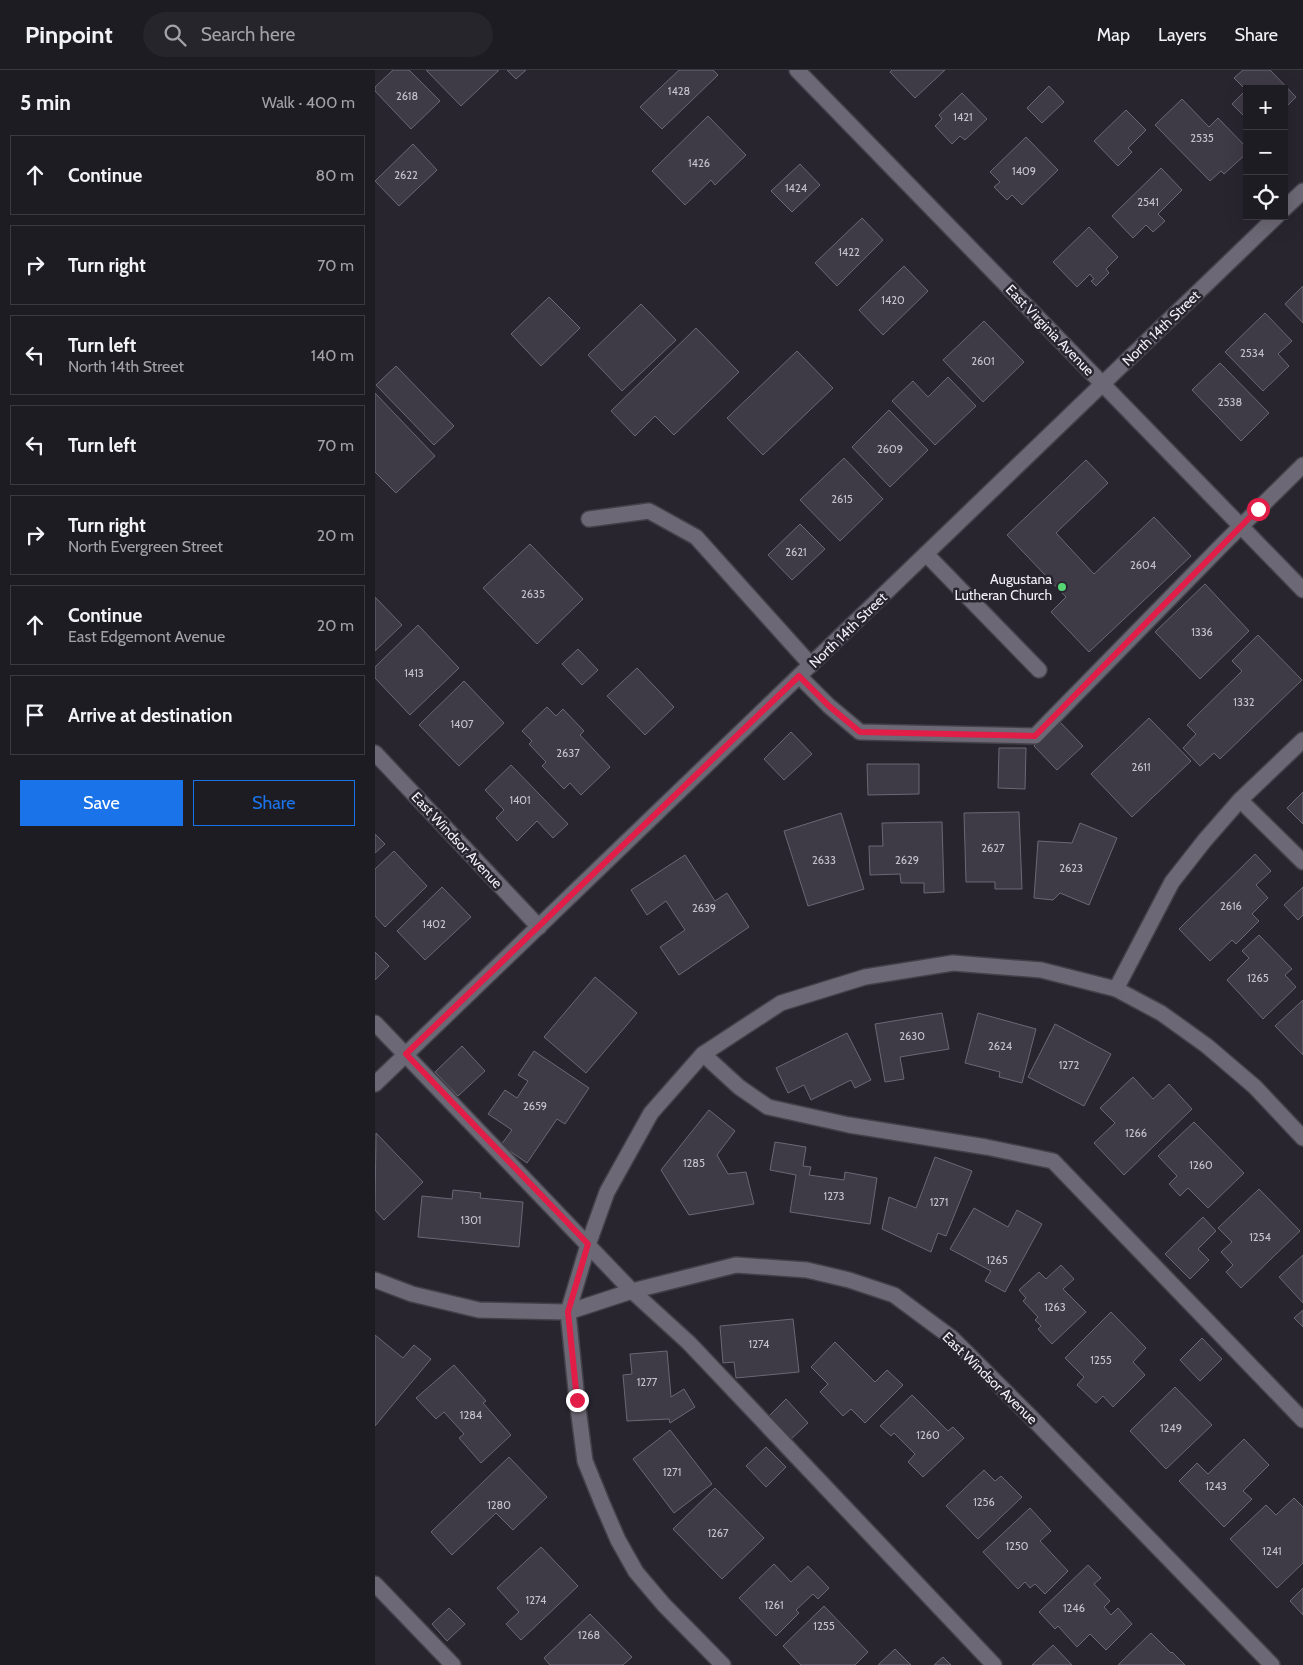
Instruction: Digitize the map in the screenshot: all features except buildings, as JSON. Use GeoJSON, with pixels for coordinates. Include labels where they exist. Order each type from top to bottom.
{"type":"FeatureCollection","features":[{"type":"Feature","properties":{"kind":"street","name":"East Virginia Avenue"},"geometry":{"type":"LineString","coordinates":[[797,70],[1303,590]]}},
{"type":"Feature","properties":{"kind":"street"},"geometry":{"type":"LineString","coordinates":[[1288,205],[1303,191]]}},
{"type":"Feature","properties":{"kind":"street","name":"North 14th Street"},"geometry":{"type":"LineString","coordinates":[[375,1084],[1273,220]]}},
{"type":"Feature","properties":{"kind":"street"},"geometry":{"type":"LineString","coordinates":[[799,676],[829,706],[860,732],[1035,736],[1303,465]]}},
{"type":"Feature","properties":{"kind":"street"},"geometry":{"type":"LineString","coordinates":[[589,519],[649,511],[696,537],[811,665]]}},
{"type":"Feature","properties":{"kind":"street"},"geometry":{"type":"LineString","coordinates":[[926,554],[1039,670]]}},
{"type":"Feature","properties":{"kind":"street"},"geometry":{"type":"LineString","coordinates":[[1116,989],[1172,882],[1240,800],[1303,740]]}},
{"type":"Feature","properties":{"kind":"street","name":"East Windsor Avenue"},"geometry":{"type":"LineString","coordinates":[[375,753],[539,927]]}},
{"type":"Feature","properties":{"kind":"street"},"geometry":{"type":"LineString","coordinates":[[1240,800],[1303,862]]}},
{"type":"Feature","properties":{"kind":"street"},"geometry":{"type":"LineString","coordinates":[[723,1665],[664,1605],[636,1572],[618,1540],[585,1461],[568,1312],[588,1244],[607,1192],[651,1113],[703,1054],[781,1003],[865,977],[953,963],[1041,970],[1116,989],[1161,1013],[1207,1046],[1255,1087],[1303,1138]]}},
{"type":"Feature","properties":{"kind":"street"},"geometry":{"type":"LineString","coordinates":[[375,1023],[632,1291],[689,1343],[994,1665]]}},
{"type":"Feature","properties":{"kind":"street"},"geometry":{"type":"LineString","coordinates":[[703,1054],[739,1087],[768,1107],[849,1125],[1053,1161],[1303,1420]]}},
{"type":"Feature","properties":{"kind":"street","name":"East Windsor Avenue"},"geometry":{"type":"LineString","coordinates":[[375,1280],[412,1294],[479,1310],[568,1312],[632,1291],[736,1265],[807,1270],[849,1280],[894,1295],[952,1338],[1272,1665]]}},
{"type":"Feature","properties":{"kind":"street"},"geometry":{"type":"LineString","coordinates":[[375,1584],[453,1665]]}},
{"type":"Feature","properties":{"kind":"place","name":"Augustana Lutheran Church"},"geometry":{"type":"Point","coordinates":[1062,587]}},
{"type":"Feature","properties":{"kind":"route"},"geometry":{"type":"LineString","coordinates":[[577,1400],[568,1312],[588,1244],[406,1054],[799,676],[829,706],[860,732],[1035,736],[1258,509]]}}]}
